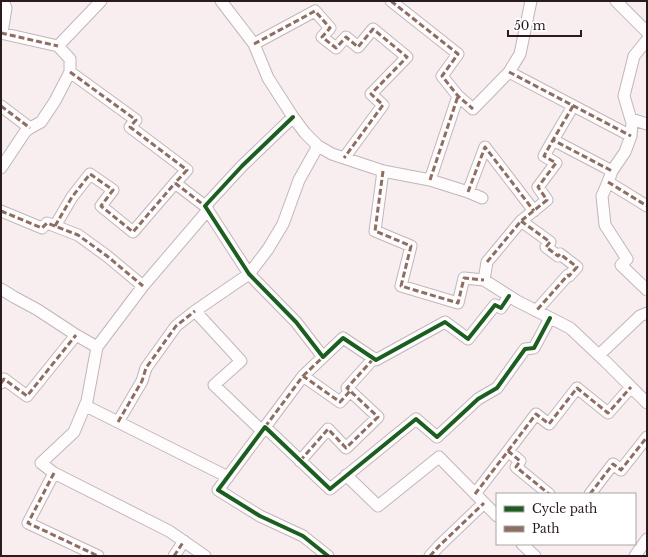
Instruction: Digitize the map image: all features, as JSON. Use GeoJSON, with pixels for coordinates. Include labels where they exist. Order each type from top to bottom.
{"type":"FeatureCollection","features":[{"type":"Feature","properties":{"kind":"street"},"geometry":{"type":"LineString","coordinates":[[1,168],[25,132],[41,122],[70,72],[70,58],[58,46],[2,33],[6,8],[3,1]]}},
{"type":"Feature","properties":{"kind":"street"},"geometry":{"type":"LineString","coordinates":[[58,46],[101,1]]}},
{"type":"Feature","properties":{"kind":"street"},"geometry":{"type":"LineString","coordinates":[[221,1],[254,44],[268,78],[294,117],[305,133],[318,146],[332,154],[383,171],[430,180],[482,198]]}},
{"type":"Feature","properties":{"kind":"street"},"geometry":{"type":"LineString","coordinates":[[391,1],[458,54],[442,76],[458,96],[473,109],[509,72],[520,54],[531,1]]}},
{"type":"Feature","properties":{"kind":"street"},"geometry":{"type":"LineString","coordinates":[[616,1],[647,32]]}},
{"type":"Feature","properties":{"kind":"street"},"geometry":{"type":"LineString","coordinates":[[254,44],[314,11],[330,28],[322,37],[336,48],[346,37],[358,47],[373,29],[407,57],[371,94],[383,105],[344,158]]}},
{"type":"Feature","properties":{"kind":"street"},"geometry":{"type":"LineString","coordinates":[[647,40],[634,56],[624,96],[632,123],[631,136],[625,152],[610,177],[602,196],[605,225],[627,259],[621,265],[647,290]]}},
{"type":"Feature","properties":{"kind":"street"},"geometry":{"type":"LineString","coordinates":[[55,226],[72,197],[90,174],[113,190],[101,206],[133,232],[187,170],[130,127],[136,120],[70,72]]}},
{"type":"Feature","properties":{"kind":"street"},"geometry":{"type":"LineString","coordinates":[[509,72],[631,136]]}},
{"type":"Feature","properties":{"kind":"street"},"geometry":{"type":"LineString","coordinates":[[430,180],[458,96]]}},
{"type":"Feature","properties":{"kind":"street"},"geometry":{"type":"LineString","coordinates":[[1,106],[30,128]]}},
{"type":"Feature","properties":{"kind":"street"},"geometry":{"type":"LineString","coordinates":[[484,280],[487,262],[521,221],[548,200],[538,187],[556,163],[544,156],[573,106]]}},
{"type":"Feature","properties":{"kind":"street"},"geometry":{"type":"LineString","coordinates":[[205,556],[169,530],[54,473],[41,464],[74,432],[86,406],[97,346],[142,286],[242,166],[294,117]]}},
{"type":"Feature","properties":{"kind":"street"},"geometry":{"type":"LineString","coordinates":[[631,119],[647,124]]}},
{"type":"Feature","properties":{"kind":"street"},"geometry":{"type":"LineString","coordinates":[[553,140],[610,177],[647,206]]}},
{"type":"Feature","properties":{"kind":"street"},"geometry":{"type":"LineString","coordinates":[[118,422],[142,381],[146,368],[176,326],[249,274],[268,249],[283,224],[299,180],[318,146]]}},
{"type":"Feature","properties":{"kind":"street"},"geometry":{"type":"LineString","coordinates":[[468,192],[485,147],[534,210]]}},
{"type":"Feature","properties":{"kind":"street"},"geometry":{"type":"LineString","coordinates":[[383,171],[375,231],[412,246],[401,286],[458,303],[464,278],[484,280],[509,296],[570,328],[647,403]]}},
{"type":"Feature","properties":{"kind":"street"},"geometry":{"type":"LineString","coordinates":[[175,183],[207,208],[249,274],[296,322],[323,357]]}},
{"type":"Feature","properties":{"kind":"street"},"geometry":{"type":"LineString","coordinates":[[1,211],[42,228],[46,223],[78,235],[107,256],[142,286]]}},
{"type":"Feature","properties":{"kind":"street"},"geometry":{"type":"LineString","coordinates":[[521,221],[550,242],[546,247],[558,256],[560,254],[577,268],[570,276],[568,275],[536,311]]}},
{"type":"Feature","properties":{"kind":"street"},"geometry":{"type":"LineString","coordinates":[[1,289],[38,310],[76,335],[97,346]]}},
{"type":"Feature","properties":{"kind":"street"},"geometry":{"type":"LineString","coordinates":[[328,556],[303,536],[260,516],[218,490],[303,376],[343,338],[376,360],[446,322],[468,339],[495,304],[500,308],[509,296]]}},
{"type":"Feature","properties":{"kind":"street"},"geometry":{"type":"LineString","coordinates":[[195,311],[241,361],[214,385],[300,460],[330,489],[416,419],[436,437],[478,399],[497,388],[525,349],[534,348],[550,318]]}},
{"type":"Feature","properties":{"kind":"street"},"geometry":{"type":"LineString","coordinates":[[599,355],[640,316],[647,313]]}},
{"type":"Feature","properties":{"kind":"street"},"geometry":{"type":"LineString","coordinates":[[1,383],[4,379],[27,396],[76,335]]}},
{"type":"Feature","properties":{"kind":"street"},"geometry":{"type":"LineString","coordinates":[[300,460],[328,429],[346,448],[378,417],[347,388],[374,358]]}},
{"type":"Feature","properties":{"kind":"street"},"geometry":{"type":"LineString","coordinates":[[303,376],[340,402],[350,391]]}},
{"type":"Feature","properties":{"kind":"street"},"geometry":{"type":"LineString","coordinates":[[475,494],[536,414],[549,424],[577,388],[608,413],[631,387]]}},
{"type":"Feature","properties":{"kind":"street"},"geometry":{"type":"LineString","coordinates":[[86,406],[228,477]]}},
{"type":"Feature","properties":{"kind":"street"},"geometry":{"type":"LineString","coordinates":[[591,493],[613,464],[621,470],[647,437]]}},
{"type":"Feature","properties":{"kind":"street"},"geometry":{"type":"LineString","coordinates":[[508,451],[520,460],[516,467],[548,493]]}},
{"type":"Feature","properties":{"kind":"street"},"geometry":{"type":"LineString","coordinates":[[346,475],[378,506],[439,457],[496,515]]}},
{"type":"Feature","properties":{"kind":"street"},"geometry":{"type":"LineString","coordinates":[[54,473],[28,523],[98,556]]}},
{"type":"Feature","properties":{"kind":"street"},"geometry":{"type":"LineString","coordinates":[[430,556],[484,503]]}},
{"type":"Feature","properties":{"kind":"street"},"geometry":{"type":"LineString","coordinates":[[635,556],[647,539]]}},
{"type":"Feature","properties":{"kind":"street"},"geometry":{"type":"LineString","coordinates":[[174,556],[184,541]]}},
{"type":"Feature","properties":{"kind":"street"},"geometry":{"type":"LineString","coordinates":[[523,545],[535,556]]}},
{"type":"Feature","properties":{"kind":"marked path"},"geometry":{"type":"LineString","coordinates":[[391,1],[458,54],[442,76],[458,96],[473,109]]}},
{"type":"Feature","properties":{"kind":"marked path"},"geometry":{"type":"LineString","coordinates":[[254,44],[315,11],[330,28],[322,37],[336,48],[346,37],[358,47],[373,29],[407,57],[371,94],[383,105],[344,158]]}},
{"type":"Feature","properties":{"kind":"marked path"},"geometry":{"type":"LineString","coordinates":[[1,33],[58,46]]}},
{"type":"Feature","properties":{"kind":"marked path"},"geometry":{"type":"LineString","coordinates":[[70,72],[136,120],[130,127],[187,170],[175,183],[205,206]]}},
{"type":"Feature","properties":{"kind":"marked path"},"geometry":{"type":"LineString","coordinates":[[509,72],[631,136]]}},
{"type":"Feature","properties":{"kind":"marked path"},"geometry":{"type":"LineString","coordinates":[[430,180],[458,96]]}},
{"type":"Feature","properties":{"kind":"marked path"},"geometry":{"type":"LineString","coordinates":[[1,106],[30,128]]}},
{"type":"Feature","properties":{"kind":"marked path"},"geometry":{"type":"LineString","coordinates":[[573,106],[553,140],[612,171]]}},
{"type":"Feature","properties":{"kind":"marked path"},"geometry":{"type":"LineString","coordinates":[[487,262],[521,221],[547,200],[538,187],[556,163],[544,156],[553,140]]}},
{"type":"Feature","properties":{"kind":"marked path"},"geometry":{"type":"LineString","coordinates":[[468,192],[485,147],[534,211]]}},
{"type":"Feature","properties":{"kind":"marked path"},"geometry":{"type":"LineString","coordinates":[[383,171],[375,231],[411,246],[401,286],[458,303],[464,278],[484,280]]}},
{"type":"Feature","properties":{"kind":"marked path"},"geometry":{"type":"LineString","coordinates":[[55,226],[72,197],[90,174],[113,190],[101,206],[133,232],[175,183]]}},
{"type":"Feature","properties":{"kind":"marked path"},"geometry":{"type":"LineString","coordinates":[[608,182],[647,206]]}},
{"type":"Feature","properties":{"kind":"marked path"},"geometry":{"type":"LineString","coordinates":[[1,211],[42,228],[47,223],[78,235],[107,256],[143,286]]}},
{"type":"Feature","properties":{"kind":"marked path"},"geometry":{"type":"LineString","coordinates":[[521,221],[550,242],[546,247],[558,256],[560,254],[577,267],[536,311]]}},
{"type":"Feature","properties":{"kind":"marked path"},"geometry":{"type":"LineString","coordinates":[[118,422],[142,381],[146,368],[176,326],[195,311]]}},
{"type":"Feature","properties":{"kind":"marked path"},"geometry":{"type":"LineString","coordinates":[[1,383],[4,379],[27,396],[76,335]]}},
{"type":"Feature","properties":{"kind":"marked path"},"geometry":{"type":"LineString","coordinates":[[303,376],[323,357]]}},
{"type":"Feature","properties":{"kind":"marked path"},"geometry":{"type":"LineString","coordinates":[[300,461],[328,429],[346,448],[378,417],[347,388],[374,358]]}},
{"type":"Feature","properties":{"kind":"marked path"},"geometry":{"type":"LineString","coordinates":[[265,427],[303,376],[340,402],[350,391]]}},
{"type":"Feature","properties":{"kind":"marked path"},"geometry":{"type":"LineString","coordinates":[[508,451],[536,414],[549,424],[577,388],[608,413],[631,387]]}},
{"type":"Feature","properties":{"kind":"marked path"},"geometry":{"type":"LineString","coordinates":[[591,493],[613,464],[621,470],[647,437]]}},
{"type":"Feature","properties":{"kind":"marked path"},"geometry":{"type":"LineString","coordinates":[[475,494],[508,451],[520,461],[516,467],[548,493]]}},
{"type":"Feature","properties":{"kind":"marked path"},"geometry":{"type":"LineString","coordinates":[[54,473],[28,523],[98,556]]}},
{"type":"Feature","properties":{"kind":"marked path"},"geometry":{"type":"LineString","coordinates":[[430,556],[484,503]]}},
{"type":"Feature","properties":{"kind":"marked path"},"geometry":{"type":"LineString","coordinates":[[174,556],[184,541]]}},
{"type":"Feature","properties":{"kind":"cycle path"},"geometry":{"type":"LineString","coordinates":[[293,117],[242,166],[205,206],[249,274],[296,322],[323,357],[343,338],[376,360],[445,322],[468,339],[495,305],[501,308],[509,296]]}},
{"type":"Feature","properties":{"kind":"cycle path"},"geometry":{"type":"LineString","coordinates":[[328,556],[303,536],[260,516],[218,490],[265,427],[330,489],[416,419],[437,437],[478,399],[497,388],[525,349],[534,348],[550,318]]}}]}
